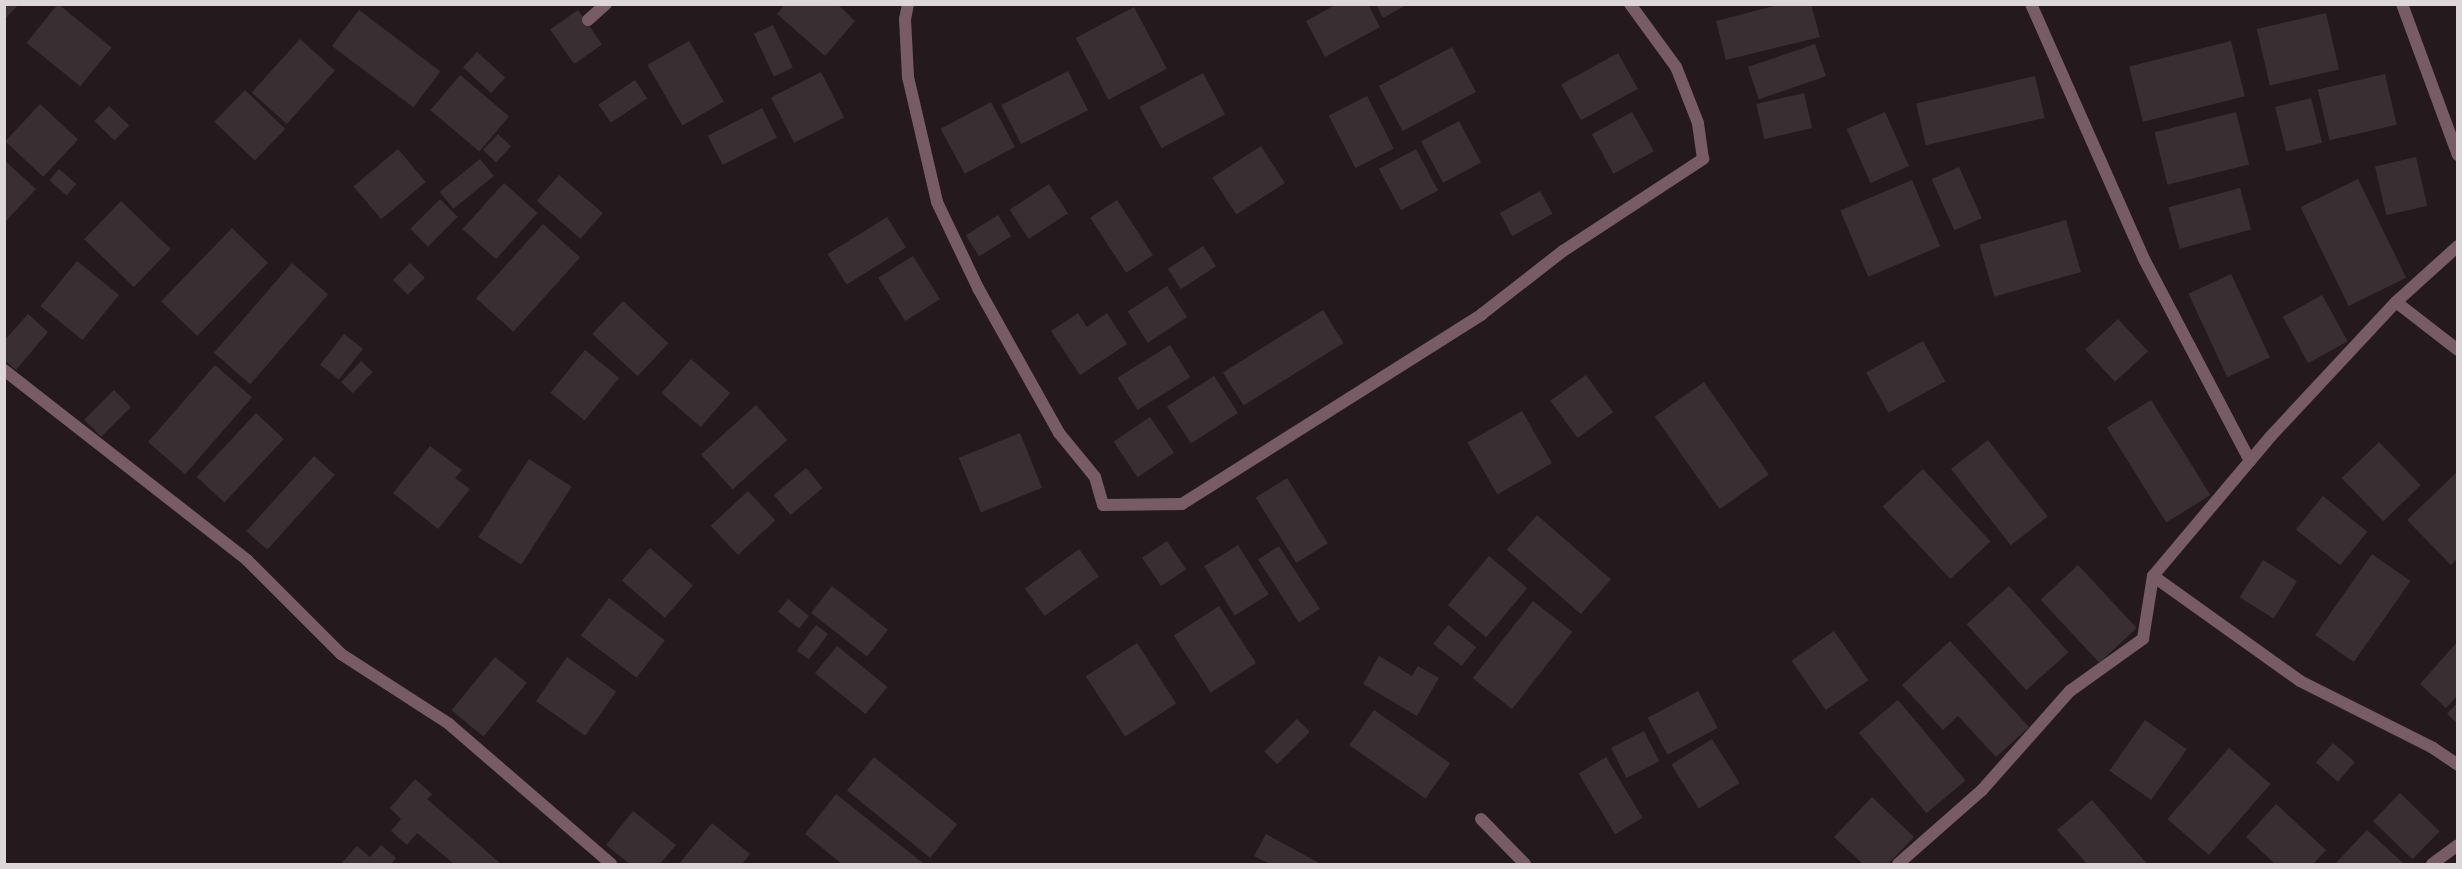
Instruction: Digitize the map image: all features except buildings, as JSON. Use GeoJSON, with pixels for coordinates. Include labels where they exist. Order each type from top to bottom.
{"type":"FeatureCollection","features":[{"type":"Feature","properties":{"kind":"street"},"geometry":{"type":"LineString","coordinates":[[588,20],[606,4]]}},
{"type":"Feature","properties":{"kind":"street"},"geometry":{"type":"LineString","coordinates":[[908,4],[905,19],[908,77],[937,202],[978,288],[1059,433],[1095,477],[1103,505],[1182,504],[1482,314],[1563,251],[1703,159],[1698,123],[1676,67],[1629,4]]}},
{"type":"Feature","properties":{"kind":"street"},"geometry":{"type":"LineString","coordinates":[[2031,4],[2144,259],[2250,461]]}},
{"type":"Feature","properties":{"kind":"street"},"geometry":{"type":"LineString","coordinates":[[2402,4],[2457,155]]}},
{"type":"Feature","properties":{"kind":"street"},"geometry":{"type":"LineString","coordinates":[[1898,864],[1982,790],[2070,691],[2143,639],[2153,576],[2250,461],[2396,302],[2457,246]]}},
{"type":"Feature","properties":{"kind":"street"},"geometry":{"type":"LineString","coordinates":[[2396,302],[2457,350]]}},
{"type":"Feature","properties":{"kind":"street"},"geometry":{"type":"LineString","coordinates":[[4,370],[247,560],[341,654],[449,724],[610,864]]}},
{"type":"Feature","properties":{"kind":"street"},"geometry":{"type":"LineString","coordinates":[[2153,576],[2300,681],[2433,748],[2457,765]]}},
{"type":"Feature","properties":{"kind":"street"},"geometry":{"type":"LineString","coordinates":[[1481,819],[1525,864]]}},
{"type":"Feature","properties":{"kind":"street"},"geometry":{"type":"LineString","coordinates":[[2432,864],[2457,845]]}}]}
